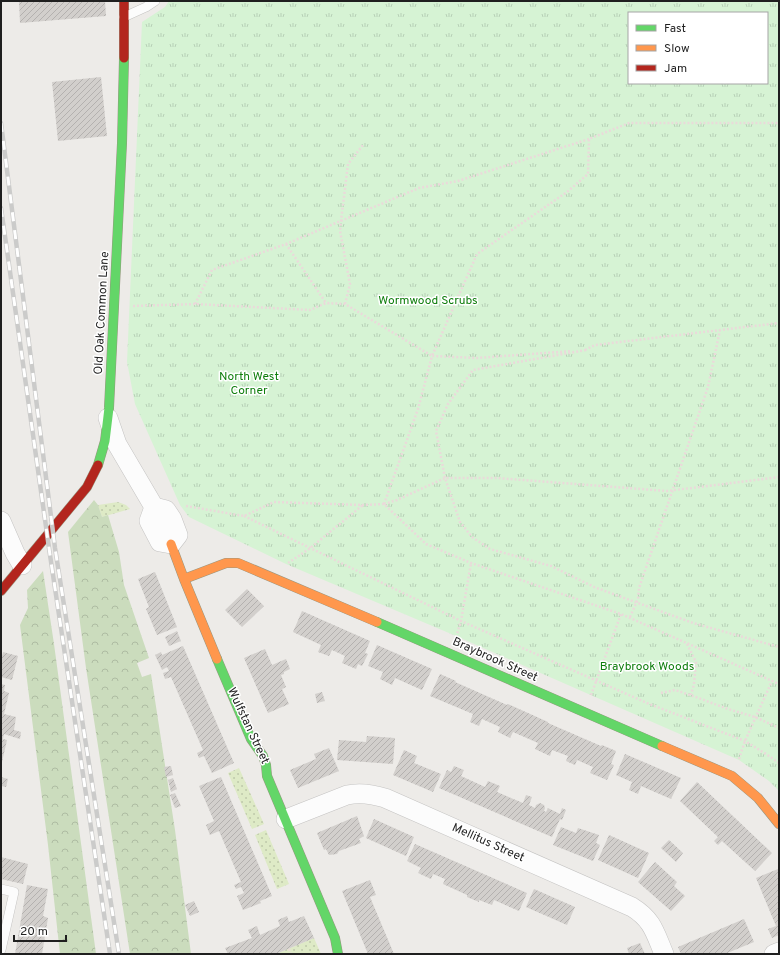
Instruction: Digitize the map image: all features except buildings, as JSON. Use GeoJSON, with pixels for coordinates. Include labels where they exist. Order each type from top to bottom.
{"type":"FeatureCollection","features":[{"type":"Feature","properties":{"kind":"street","name":"Old Oak Common Lane"},"geometry":{"type":"LineString","coordinates":[[1,591],[87,487],[95,475],[100,461],[108,418],[115,304],[124,78],[124,1]]}},
{"type":"Feature","properties":{"kind":"street","name":"Wulfstan Street"},"geometry":{"type":"LineString","coordinates":[[108,418],[117,444],[154,507],[149,521],[160,542],[171,544],[184,579],[251,738],[258,746],[268,765],[267,776],[335,938],[338,954]]}},
{"type":"Feature","properties":{"kind":"street"},"geometry":{"type":"LineString","coordinates":[[1,521],[15,554],[22,565]]}},
{"type":"Feature","properties":{"kind":"street","name":"Braybrook Street"},"geometry":{"type":"LineString","coordinates":[[184,579],[226,564],[238,563],[273,577],[732,776],[759,798],[779,824]]}},
{"type":"Feature","properties":{"kind":"street","name":"Mellitus Street"},"geometry":{"type":"LineString","coordinates":[[286,819],[347,795],[355,793],[374,794],[632,907],[642,913],[648,920],[664,954]]}},
{"type":"Feature","properties":{"kind":"street"},"geometry":{"type":"LineString","coordinates":[[774,954],[779,952]]}},
{"type":"Feature","properties":{"kind":"lane"},"geometry":{"type":"LineString","coordinates":[[124,17],[146,7],[155,1]]}},
{"type":"Feature","properties":{"kind":"lane"},"geometry":{"type":"LineString","coordinates":[[1,889],[14,892],[1,950]]}},
{"type":"Feature","properties":{"kind":"path"},"geometry":{"type":"LineString","coordinates":[[195,304],[212,270],[286,244],[419,188],[458,181],[589,139],[630,123],[779,123]]}},
{"type":"Feature","properties":{"kind":"path"},"geometry":{"type":"LineString","coordinates":[[384,504],[418,409],[432,356],[477,254],[561,196],[588,174],[589,139]]}},
{"type":"Feature","properties":{"kind":"path"},"geometry":{"type":"LineString","coordinates":[[345,304],[350,284],[340,231],[341,221],[348,164],[363,146]]}},
{"type":"Feature","properties":{"kind":"path"},"geometry":{"type":"LineString","coordinates":[[286,244],[326,303]]}},
{"type":"Feature","properties":{"kind":"path"},"geometry":{"type":"LineString","coordinates":[[115,304],[129,306],[195,304],[310,310],[326,303],[345,304],[432,356],[477,358],[586,350]]}},
{"type":"Feature","properties":{"kind":"path"},"geometry":{"type":"LineString","coordinates":[[779,324],[595,345],[586,350],[473,370],[448,404],[436,431],[445,478],[460,522],[472,537],[490,549],[551,566],[594,587],[693,623],[779,647]]}},
{"type":"Feature","properties":{"kind":"path"},"geometry":{"type":"LineString","coordinates":[[630,618],[637,603],[639,588],[708,387],[720,330]]}},
{"type":"Feature","properties":{"kind":"path"},"geometry":{"type":"LineString","coordinates":[[244,516],[274,502],[363,505],[384,504],[397,500],[445,478],[497,478],[667,491],[779,477]]}},
{"type":"Feature","properties":{"kind":"path"},"geometry":{"type":"LineString","coordinates":[[384,504],[426,544],[471,563],[621,614],[779,684]]}},
{"type":"Feature","properties":{"kind":"path"},"geometry":{"type":"LineString","coordinates":[[180,505],[244,516],[309,549],[461,621],[647,703],[744,741],[779,763]]}},
{"type":"Feature","properties":{"kind":"path"},"geometry":{"type":"LineString","coordinates":[[286,564],[309,549],[363,505]]}},
{"type":"Feature","properties":{"kind":"path"},"geometry":{"type":"LineString","coordinates":[[456,636],[461,621],[471,563]]}},
{"type":"Feature","properties":{"kind":"path"},"geometry":{"type":"LineString","coordinates":[[590,696],[621,614]]}},
{"type":"Feature","properties":{"kind":"path"},"geometry":{"type":"LineString","coordinates":[[687,644],[696,662],[694,684],[691,695]]}},
{"type":"Feature","properties":{"kind":"path"},"geometry":{"type":"LineString","coordinates":[[739,760],[744,741],[772,681]]}},
{"type":"Feature","properties":{"kind":"path"},"geometry":{"type":"LineString","coordinates":[[661,693],[675,690],[755,717],[779,728]]}},
{"type":"Feature","properties":{"kind":"path"},"geometry":{"type":"LineString","coordinates":[[289,949],[291,954]]}},
{"type":"Feature","properties":{"kind":"green space","name":"Wormwood Scrubs"},"geometry":{"type":"Polygon","coordinates":[[[169,1],[779,1],[779,791],[769,781],[739,760],[456,636],[286,564],[189,517],[180,505],[135,404],[127,362],[142,22],[165,7],[169,1]]]}},
{"type":"Feature","properties":{"kind":"green space"},"geometry":{"type":"Polygon","coordinates":[[[94,500],[98,505],[102,517],[108,515],[119,552],[124,585],[149,658],[137,663],[142,677],[151,674],[175,830],[191,954],[130,954],[86,668],[68,532],[94,500]]]}},
{"type":"Feature","properties":{"kind":"green space"},"geometry":{"type":"Polygon","coordinates":[[[118,502],[126,505],[130,509],[102,517],[98,505],[118,502]]]}},
{"type":"Feature","properties":{"kind":"green space"},"geometry":{"type":"Polygon","coordinates":[[[43,571],[96,954],[60,954],[48,845],[20,625],[28,608],[27,590],[43,571]]]}},
{"type":"Feature","properties":{"kind":"green space"},"geometry":{"type":"Polygon","coordinates":[[[239,768],[264,824],[252,829],[228,773],[239,768]]]}},
{"type":"Feature","properties":{"kind":"green space"},"geometry":{"type":"Polygon","coordinates":[[[266,830],[289,884],[277,889],[255,835],[266,830]]]}},
{"type":"Feature","properties":{"kind":"green space"},"geometry":{"type":"Polygon","coordinates":[[[314,938],[321,954],[276,954],[314,938]]]}},
{"type":"Feature","properties":{"kind":"railway"},"geometry":{"type":"LineString","coordinates":[[1,123],[55,548],[119,954]]}},
{"type":"Feature","properties":{"kind":"railway"},"geometry":{"type":"LineString","coordinates":[[1,208],[50,555],[110,954]]}},
{"type":"Feature","properties":{"kind":"traffic: fast"},"geometry":{"type":"LineString","coordinates":[[98,465],[105,441],[109,408],[122,143],[124,58]]}},
{"type":"Feature","properties":{"kind":"traffic: fast"},"geometry":{"type":"LineString","coordinates":[[377,622],[662,746]]}},
{"type":"Feature","properties":{"kind":"traffic: fast"},"geometry":{"type":"LineString","coordinates":[[217,659],[251,739],[263,756],[267,776],[335,938],[338,954]]}},
{"type":"Feature","properties":{"kind":"traffic: slow"},"geometry":{"type":"LineString","coordinates":[[171,544],[217,659]]}},
{"type":"Feature","properties":{"kind":"traffic: slow"},"geometry":{"type":"LineString","coordinates":[[184,579],[226,563],[238,563],[377,622]]}},
{"type":"Feature","properties":{"kind":"traffic: slow"},"geometry":{"type":"LineString","coordinates":[[662,746],[732,776],[758,798],[779,824]]}},
{"type":"Feature","properties":{"kind":"traffic: jam"},"geometry":{"type":"LineString","coordinates":[[124,1],[124,58]]}},
{"type":"Feature","properties":{"kind":"traffic: jam"},"geometry":{"type":"LineString","coordinates":[[1,591],[87,487],[98,465]]}},
{"type":"Feature","properties":{"kind":"park label","name":"North West Corner"},"geometry":{"type":"Point","coordinates":[249,384]}},
{"type":"Feature","properties":{"kind":"park label","name":"Braybrook Woods"},"geometry":{"type":"Point","coordinates":[647,667]}}]}
